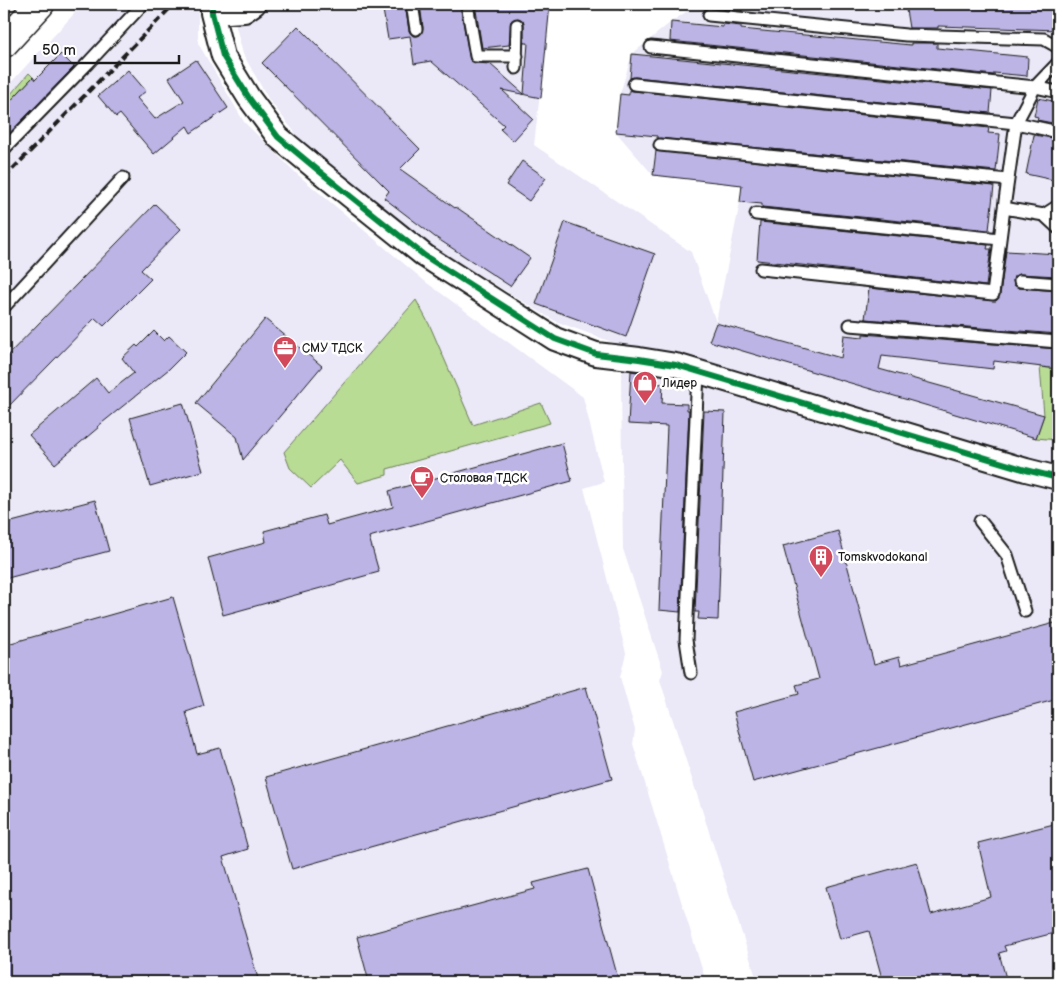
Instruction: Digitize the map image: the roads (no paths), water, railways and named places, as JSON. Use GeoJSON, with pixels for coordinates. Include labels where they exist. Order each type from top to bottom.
{"type":"FeatureCollection","features":[{"type":"Feature","properties":{"kind":"main road"},"geometry":{"type":"LineString","coordinates":[[4,44],[40,4]]}},
{"type":"Feature","properties":{"kind":"street"},"geometry":{"type":"LineString","coordinates":[[254,4],[244,11],[212,9],[222,56],[249,98],[278,137],[425,256],[555,338],[596,354],[676,365],[1058,478]]}},
{"type":"Feature","properties":{"kind":"lane"},"geometry":{"type":"LineString","coordinates":[[4,149],[143,4]]}},
{"type":"Feature","properties":{"kind":"lane"},"geometry":{"type":"LineString","coordinates":[[412,4],[416,29]]}},
{"type":"Feature","properties":{"kind":"lane"},"geometry":{"type":"LineString","coordinates":[[467,4],[476,56],[516,62],[517,25]]}},
{"type":"Feature","properties":{"kind":"lane"},"geometry":{"type":"LineString","coordinates":[[709,15],[906,35],[1044,40],[1058,47]]}},
{"type":"Feature","properties":{"kind":"lane"},"geometry":{"type":"LineString","coordinates":[[651,48],[1035,87],[1058,92]]}},
{"type":"Feature","properties":{"kind":"lane"},"geometry":{"type":"LineString","coordinates":[[761,269],[993,294],[1016,123],[1035,87],[1058,63]]}},
{"type":"Feature","properties":{"kind":"lane"},"geometry":{"type":"LineString","coordinates":[[634,84],[1016,123],[1058,132]]}},
{"type":"Feature","properties":{"kind":"lane"},"geometry":{"type":"LineString","coordinates":[[660,145],[1008,180]]}},
{"type":"Feature","properties":{"kind":"lane"},"geometry":{"type":"LineString","coordinates":[[4,307],[122,178]]}},
{"type":"Feature","properties":{"kind":"lane"},"geometry":{"type":"LineString","coordinates":[[1044,215],[1058,206]]}},
{"type":"Feature","properties":{"kind":"lane"},"geometry":{"type":"LineString","coordinates":[[1004,208],[1044,215],[1058,228]]}},
{"type":"Feature","properties":{"kind":"lane"},"geometry":{"type":"LineString","coordinates":[[756,214],[1000,239]]}},
{"type":"Feature","properties":{"kind":"lane"},"geometry":{"type":"LineString","coordinates":[[1020,280],[1058,284]]}},
{"type":"Feature","properties":{"kind":"lane"},"geometry":{"type":"LineString","coordinates":[[850,326],[1058,342]]}},
{"type":"Feature","properties":{"kind":"lane"},"geometry":{"type":"LineString","coordinates":[[690,673],[686,640],[698,372]]}},
{"type":"Feature","properties":{"kind":"lane"},"geometry":{"type":"LineString","coordinates":[[980,521],[1007,555],[1025,611]]}},
{"type":"Feature","properties":{"kind":"railway"},"geometry":{"type":"LineString","coordinates":[[4,178],[174,4]]}},
{"type":"Feature","properties":{"kind":"place","name":"СМУ ТДСК"},"geometry":{"type":"Point","coordinates":[285,369]}},
{"type":"Feature","properties":{"kind":"place","name":"Лидер"},"geometry":{"type":"Point","coordinates":[645,404]}},
{"type":"Feature","properties":{"kind":"place","name":"Столовая ТДСК"},"geometry":{"type":"Point","coordinates":[422,499]}},
{"type":"Feature","properties":{"kind":"place","name":"Tomskvodokanal"},"geometry":{"type":"Point","coordinates":[821,578]}}]}
